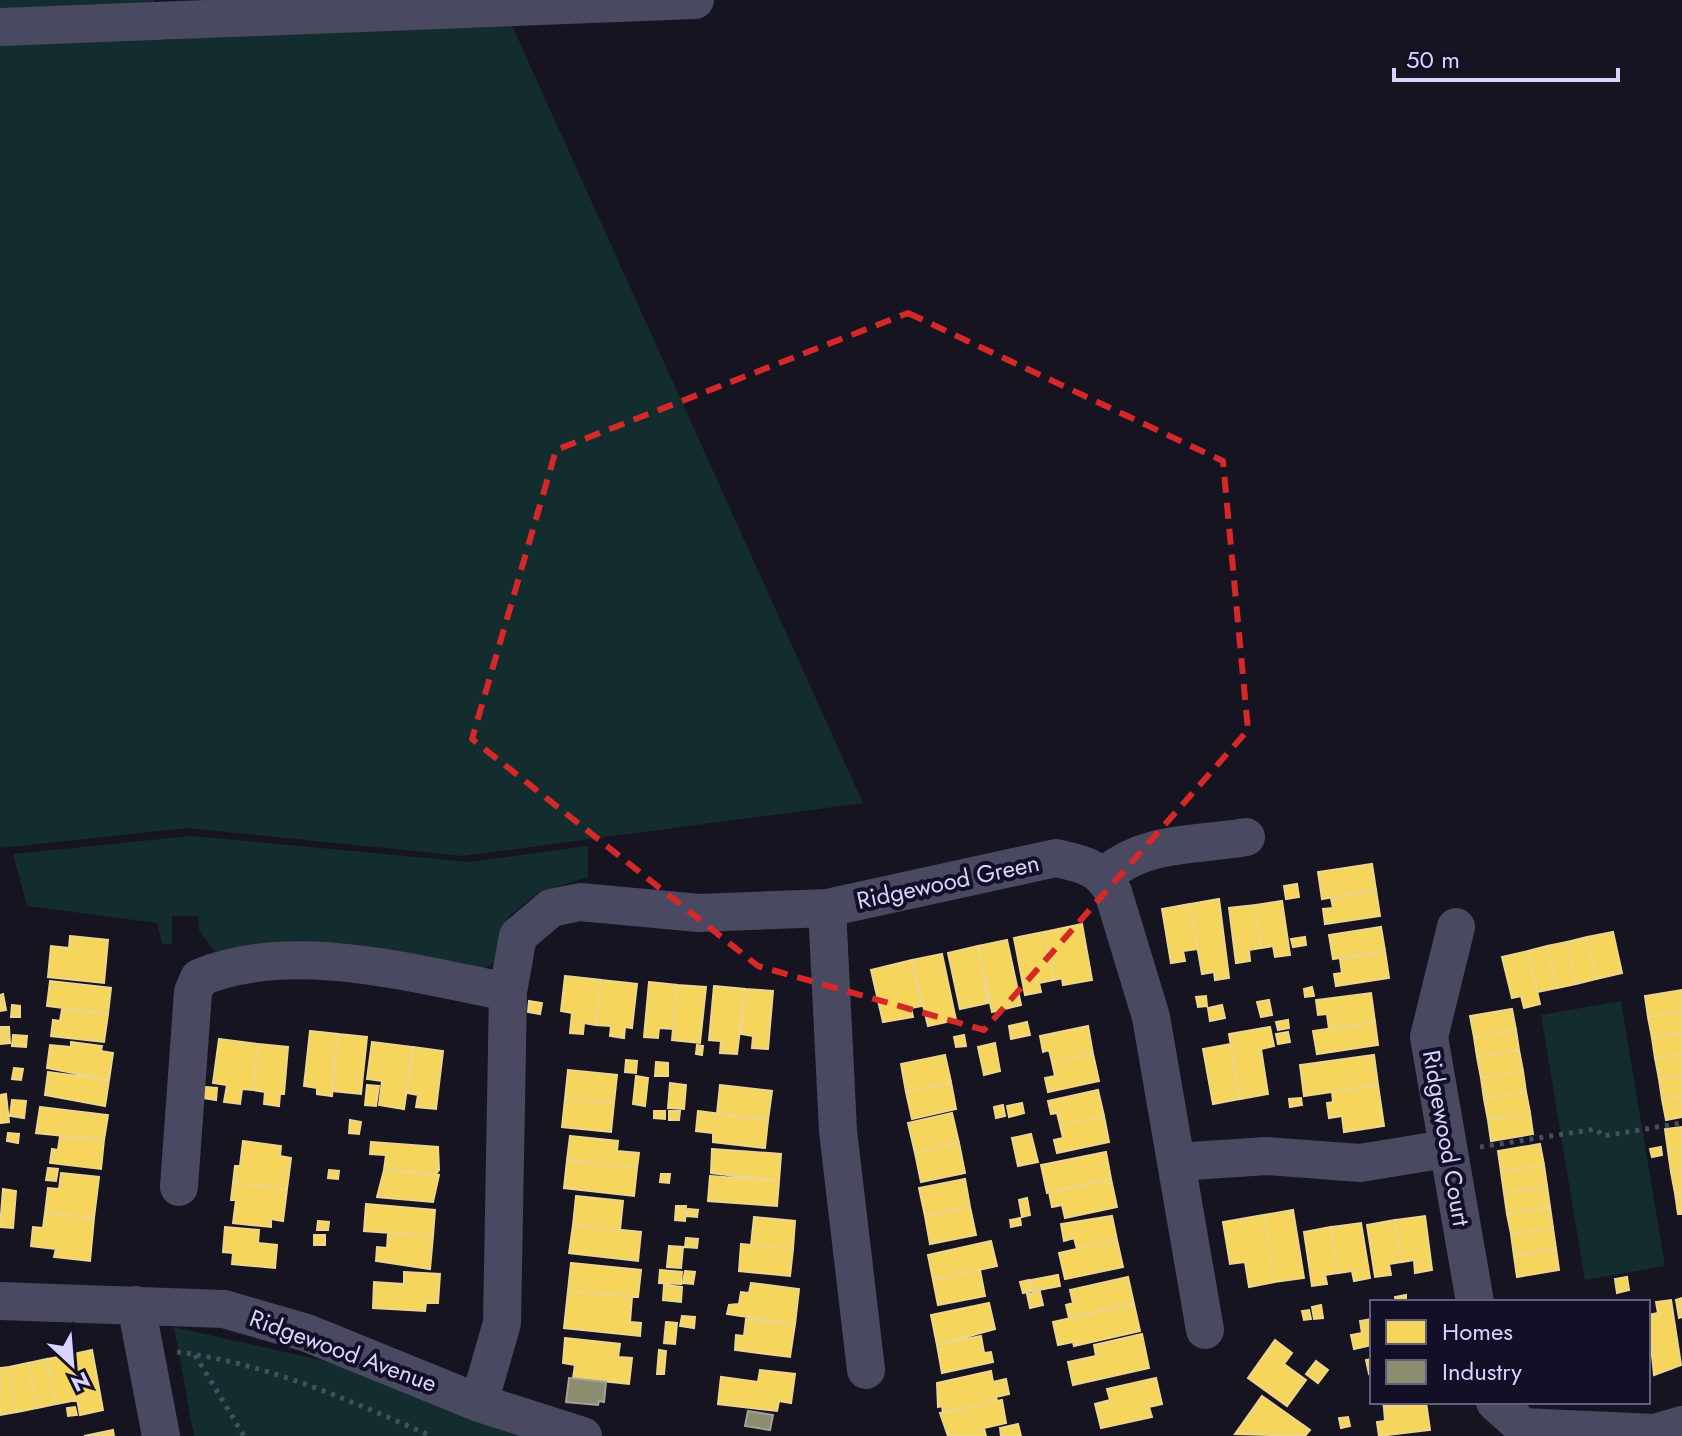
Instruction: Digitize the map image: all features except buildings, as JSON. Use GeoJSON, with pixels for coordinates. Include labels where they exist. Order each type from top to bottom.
{"type":"FeatureCollection","features":[{"type":"Feature","properties":{"kind":"street"},"geometry":{"type":"LineString","coordinates":[[0,27],[695,0]]}},
{"type":"Feature","properties":{"kind":"street"},"geometry":{"type":"LineString","coordinates":[[1205,1330],[1151,1017],[1105,875],[1124,859],[1139,854],[1175,845],[1246,837]]}},
{"type":"Feature","properties":{"kind":"street","name":"Ridgewood Green"},"geometry":{"type":"LineString","coordinates":[[479,1403],[502,1323],[508,992],[518,936],[551,908],[580,902],[699,913],[827,908],[1056,858],[1089,866],[1105,875]]}},
{"type":"Feature","properties":{"kind":"street","name":"Ridgewood Green"},"geometry":{"type":"LineString","coordinates":[[827,908],[838,1131],[866,1370]]}},
{"type":"Feature","properties":{"kind":"street","name":"Ridgewood Court"},"geometry":{"type":"LineString","coordinates":[[1456,927],[1429,1037],[1475,1300]]}},
{"type":"Feature","properties":{"kind":"street"},"geometry":{"type":"LineString","coordinates":[[179,1187],[193,992],[199,978],[218,970],[283,961],[382,967],[508,992]]}},
{"type":"Feature","properties":{"kind":"street"},"geometry":{"type":"LineString","coordinates":[[1176,1162],[1267,1156],[1360,1163],[1447,1151]]}},
{"type":"Feature","properties":{"kind":"street","name":"Ridgewood Avenue"},"geometry":{"type":"LineString","coordinates":[[0,1301],[224,1309],[307,1333],[479,1403],[583,1436]]}},
{"type":"Feature","properties":{"kind":"street"},"geometry":{"type":"LineString","coordinates":[[136,1305],[161,1436]]}},
{"type":"Feature","properties":{"kind":"street"},"geometry":{"type":"LineString","coordinates":[[1497,1404],[1523,1427],[1655,1433],[1682,1425]]}},
{"type":"Feature","properties":{"kind":"path"},"geometry":{"type":"LineString","coordinates":[[1447,1151],[1596,1129],[1603,1136],[1682,1123]]}},
{"type":"Feature","properties":{"kind":"path"},"geometry":{"type":"LineString","coordinates":[[144,1348],[195,1354],[280,1375],[431,1436]]}},
{"type":"Feature","properties":{"kind":"path"},"geometry":{"type":"LineString","coordinates":[[195,1354],[244,1436]]}},
{"type":"Feature","properties":{"kind":"highlighted area"},"geometry":{"type":"Polygon","coordinates":[[[908,313],[1223,461],[1248,730],[984,1030],[758,966],[472,739],[556,450],[908,313]]]}},
{"type":"Feature","properties":{"kind":"green space"},"geometry":{"type":"Polygon","coordinates":[[[0,0],[154,0],[164,40],[510,21],[863,803],[463,856],[188,828],[0,848],[0,0]]]}},
{"type":"Feature","properties":{"kind":"green space"},"geometry":{"type":"Polygon","coordinates":[[[191,836],[470,862],[588,846],[588,877],[538,893],[509,916],[494,963],[474,973],[214,951],[199,930],[198,916],[172,916],[172,944],[162,944],[157,923],[27,906],[13,854],[191,836]]]}},
{"type":"Feature","properties":{"kind":"green space"},"geometry":{"type":"Polygon","coordinates":[[[1621,1001],[1665,1266],[1585,1280],[1541,1015],[1621,1001]]]}},
{"type":"Feature","properties":{"kind":"green space"},"geometry":{"type":"Polygon","coordinates":[[[174,1327],[347,1366],[533,1436],[194,1436],[174,1327]]]}}]}
